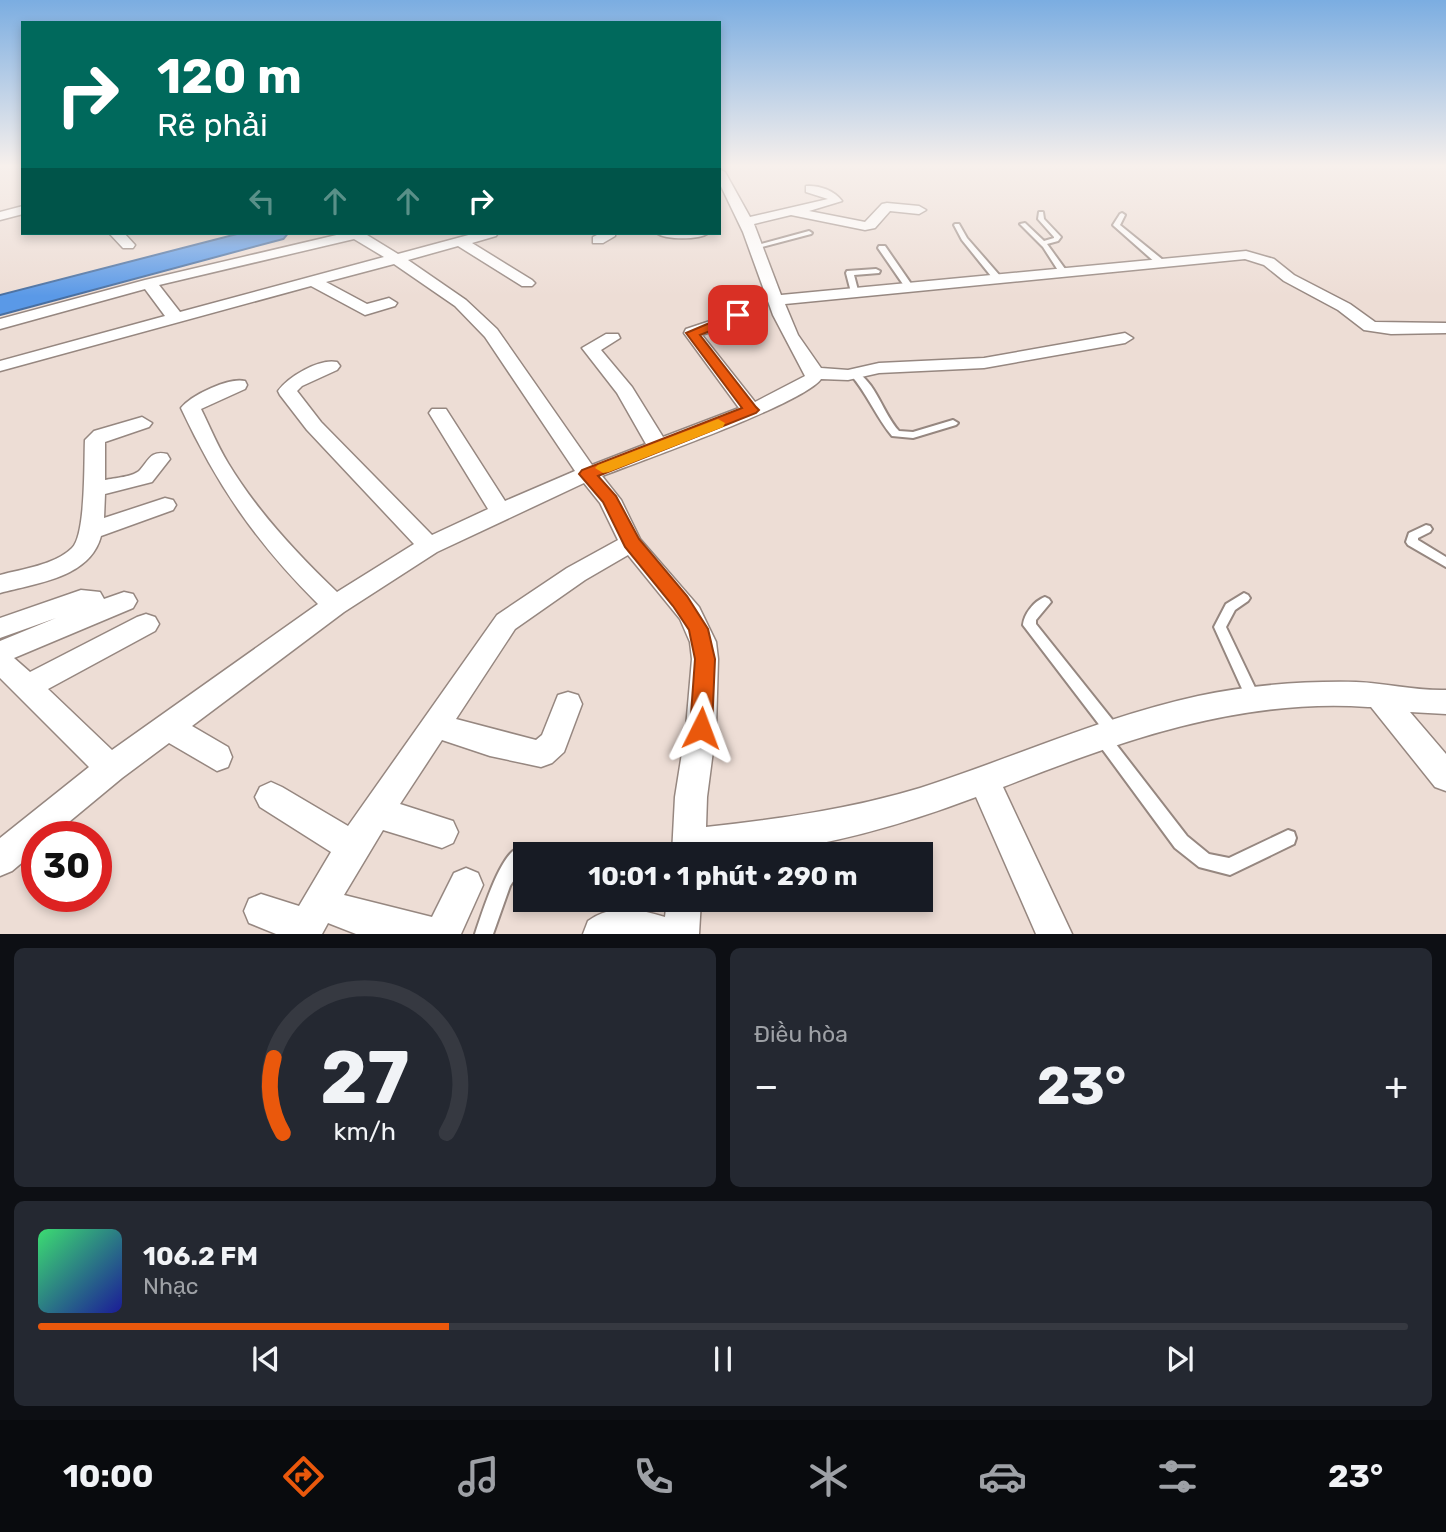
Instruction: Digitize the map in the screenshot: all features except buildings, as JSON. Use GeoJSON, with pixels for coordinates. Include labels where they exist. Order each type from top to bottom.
{"type":"FeatureCollection","features":[{"type":"Feature","properties":{"kind":"highway"},"geometry":{"type":"LineString","coordinates":[[0,297],[236,235]]}},
{"type":"Feature","properties":{"kind":"highway"},"geometry":{"type":"LineString","coordinates":[[0,305],[266,235]]}},
{"type":"Feature","properties":{"kind":"street"},"geometry":{"type":"LineString","coordinates":[[739,209],[758,246],[795,347],[814,373]]}},
{"type":"Feature","properties":{"kind":"street"},"geometry":{"type":"LineString","coordinates":[[747,222],[806,209]]}},
{"type":"Feature","properties":{"kind":"street"},"geometry":{"type":"LineString","coordinates":[[793,212],[865,226],[873,222],[886,209]]}},
{"type":"Feature","properties":{"kind":"street"},"geometry":{"type":"LineString","coordinates":[[904,209],[919,210]]}},
{"type":"Feature","properties":{"kind":"street"},"geometry":{"type":"LineString","coordinates":[[0,216],[21,211]]}},
{"type":"Feature","properties":{"kind":"street"},"geometry":{"type":"LineString","coordinates":[[118,235],[128,245]]}},
{"type":"Feature","properties":{"kind":"street"},"geometry":{"type":"LineString","coordinates":[[0,324],[150,283],[349,235]]}},
{"type":"Feature","properties":{"kind":"street"},"geometry":{"type":"LineString","coordinates":[[360,235],[448,293],[493,335],[587,474],[610,500],[631,543],[690,614],[703,642],[705,659],[701,728],[691,797],[689,842]]}},
{"type":"Feature","properties":{"kind":"street"},"geometry":{"type":"LineString","coordinates":[[0,366],[479,235]]}},
{"type":"Feature","properties":{"kind":"street"},"geometry":{"type":"LineString","coordinates":[[461,238],[527,283]]}},
{"type":"Feature","properties":{"kind":"street"},"geometry":{"type":"LineString","coordinates":[[776,300],[1246,256],[1259,257],[1317,295],[1343,307],[1365,324],[1391,329],[1446,327]]}},
{"type":"Feature","properties":{"kind":"street"},"geometry":{"type":"LineString","coordinates":[[313,281],[365,310],[389,303]]}},
{"type":"Feature","properties":{"kind":"street"},"geometry":{"type":"LineString","coordinates":[[150,283],[157,297],[176,318]]}},
{"type":"Feature","properties":{"kind":"street"},"geometry":{"type":"LineString","coordinates":[[735,311],[737,317],[692,333],[751,410]]}},
{"type":"Feature","properties":{"kind":"street"},"geometry":{"type":"LineString","coordinates":[[612,338],[591,348],[625,391],[652,438],[662,447]]}},
{"type":"Feature","properties":{"kind":"street"},"geometry":{"type":"LineString","coordinates":[[814,373],[855,374],[879,368],[1001,361],[1070,346],[1125,338]]}},
{"type":"Feature","properties":{"kind":"street"},"geometry":{"type":"LineString","coordinates":[[331,366],[289,386],[287,391],[290,397],[314,426],[429,546]]}},
{"type":"Feature","properties":{"kind":"street"},"geometry":{"type":"LineString","coordinates":[[0,859],[111,768],[335,606],[429,546],[500,511],[587,474],[662,447],[751,410],[809,383],[814,373]]}},
{"type":"Feature","properties":{"kind":"street"},"geometry":{"type":"LineString","coordinates":[[238,386],[198,401],[191,408],[216,461],[237,493],[307,579],[335,606]]}},
{"type":"Feature","properties":{"kind":"street"},"geometry":{"type":"LineString","coordinates":[[439,413],[500,511]]}},
{"type":"Feature","properties":{"kind":"street"},"geometry":{"type":"LineString","coordinates":[[0,584],[72,560],[87,547],[96,438],[142,423]]}},
{"type":"Feature","properties":{"kind":"street"},"geometry":{"type":"LineString","coordinates":[[93,490],[144,477],[160,459]]}},
{"type":"Feature","properties":{"kind":"street"},"geometry":{"type":"LineString","coordinates":[[90,531],[164,505]]}},
{"type":"Feature","properties":{"kind":"street"},"geometry":{"type":"LineString","coordinates":[[309,921],[353,847],[506,622],[576,574],[631,543]]}},
{"type":"Feature","properties":{"kind":"street"},"geometry":{"type":"LineString","coordinates":[[0,628],[81,599],[91,599],[96,607]]}},
{"type":"Feature","properties":{"kind":"street"},"geometry":{"type":"LineString","coordinates":[[0,652],[124,601]]}},
{"type":"Feature","properties":{"kind":"street"},"geometry":{"type":"LineString","coordinates":[[29,687],[146,624]]}},
{"type":"Feature","properties":{"kind":"street"},"geometry":{"type":"LineString","coordinates":[[0,661],[111,768]]}},
{"type":"Feature","properties":{"kind":"street"},"geometry":{"type":"LineString","coordinates":[[730,842],[852,821],[911,806],[1158,718],[1202,708],[1254,701],[1349,695],[1420,703],[1446,702]]}},
{"type":"Feature","properties":{"kind":"street"},"geometry":{"type":"LineString","coordinates":[[1381,698],[1446,777]]}},
{"type":"Feature","properties":{"kind":"street"},"geometry":{"type":"LineString","coordinates":[[435,725],[490,743],[541,754],[554,743],[568,704]]}},
{"type":"Feature","properties":{"kind":"street"},"geometry":{"type":"LineString","coordinates":[[169,727],[217,757]]}},
{"type":"Feature","properties":{"kind":"street"},"geometry":{"type":"LineString","coordinates":[[984,780],[1054,933]]}},
{"type":"Feature","properties":{"kind":"street"},"geometry":{"type":"LineString","coordinates":[[271,797],[353,847]]}},
{"type":"Feature","properties":{"kind":"street"},"geometry":{"type":"LineString","coordinates":[[377,813],[443,832]]}},
{"type":"Feature","properties":{"kind":"street"},"geometry":{"type":"LineString","coordinates":[[443,933],[466,885]]}},
{"type":"Feature","properties":{"kind":"street"},"geometry":{"type":"LineString","coordinates":[[261,911],[309,921],[364,919],[430,933]]}},
{"type":"Feature","properties":{"kind":"street"},"geometry":{"type":"LineString","coordinates":[[681,933],[683,912]]}},
{"type":"Feature","properties":{"kind":"street"},"geometry":{"type":"LineString","coordinates":[[601,933],[606,928],[618,926],[664,933]]}},
{"type":"Feature","properties":{"kind":"lane"},"geometry":{"type":"LineString","coordinates":[[1041,214],[1041,219],[1058,237],[1056,240],[1042,243]]}},
{"type":"Feature","properties":{"kind":"lane"},"geometry":{"type":"LineString","coordinates":[[1122,215],[1116,225],[1160,262]]}},
{"type":"Feature","properties":{"kind":"lane"},"geometry":{"type":"LineString","coordinates":[[1023,224],[1042,243],[1064,273]]}},
{"type":"Feature","properties":{"kind":"lane"},"geometry":{"type":"LineString","coordinates":[[957,225],[964,239],[998,279]]}},
{"type":"Feature","properties":{"kind":"lane"},"geometry":{"type":"LineString","coordinates":[[758,246],[810,233]]}},
{"type":"Feature","properties":{"kind":"lane"},"geometry":{"type":"LineString","coordinates":[[882,248],[911,288]]}},
{"type":"Feature","properties":{"kind":"lane"},"geometry":{"type":"LineString","coordinates":[[855,294],[850,273],[876,271]]}},
{"type":"Feature","properties":{"kind":"lane"},"geometry":{"type":"LineString","coordinates":[[855,374],[867,386],[884,420],[895,434],[913,435],[953,423]]}},
{"type":"Feature","properties":{"kind":"lane"},"geometry":{"type":"LineString","coordinates":[[1426,529],[1413,536],[1412,542],[1446,563]]}},
{"type":"Feature","properties":{"kind":"lane"},"geometry":{"type":"LineString","coordinates":[[1244,598],[1230,607],[1220,627],[1254,701]]}},
{"type":"Feature","properties":{"kind":"lane"},"geometry":{"type":"LineString","coordinates":[[1045,602],[1030,618],[1029,625],[1181,842],[1205,862],[1230,867],[1288,838]]}},
{"type":"Feature","properties":{"kind":"lane"},"geometry":{"type":"LineString","coordinates":[[484,933],[494,903],[513,865]]}},
{"type":"Feature","properties":{"kind":"slow traffic"},"geometry":{"type":"LineString","coordinates":[[603,468],[718,423]]}},
{"type":"Feature","properties":{"kind":"route"},"geometry":{"type":"LineString","coordinates":[[701,728],[705,659],[698,629],[680,601],[631,543],[610,500],[587,474],[662,447],[751,410],[692,333],[738,315]]}}]}
